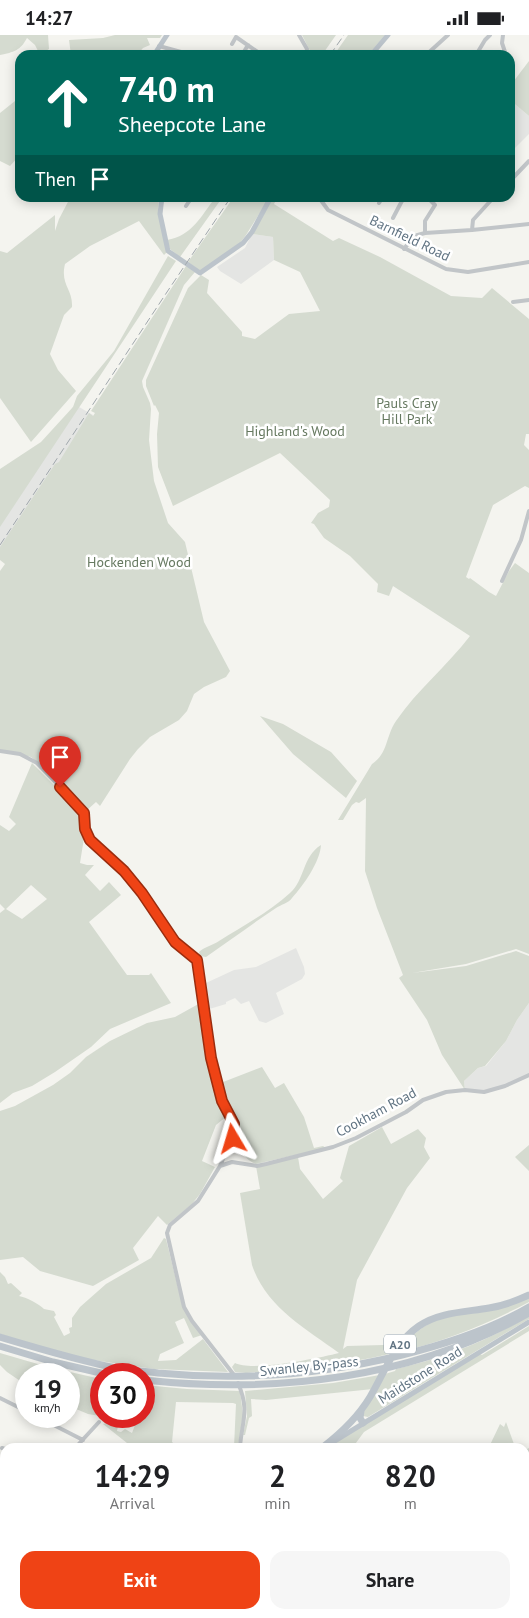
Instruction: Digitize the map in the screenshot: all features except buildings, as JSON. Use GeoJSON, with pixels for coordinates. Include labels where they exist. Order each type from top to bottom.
{"type":"FeatureCollection","features":[{"type":"Feature","properties":{"kind":"highway","name":"A20"},"geometry":{"type":"LineString","coordinates":[[329,1443],[342,1432],[361,1411],[396,1350],[407,1336],[420,1325],[439,1317],[492,1308],[529,1295]]}},
{"type":"Feature","properties":{"kind":"highway","name":"Swanley By-pass"},"geometry":{"type":"LineString","coordinates":[[0,1337],[54,1354],[122,1369],[241,1377],[327,1370],[378,1361],[449,1342],[477,1332],[529,1307]]}},
{"type":"Feature","properties":{"kind":"highway","name":"Swanley By-pass"},"geometry":{"type":"LineString","coordinates":[[155,1381],[244,1385],[332,1379],[428,1358],[475,1341],[529,1313]]}},
{"type":"Feature","properties":{"kind":"highway"},"geometry":{"type":"LineString","coordinates":[[0,1346],[53,1362],[90,1370]]}},
{"type":"Feature","properties":{"kind":"highway"},"geometry":{"type":"LineString","coordinates":[[361,1411],[360,1419],[363,1423]]}},
{"type":"Feature","properties":{"kind":"street"},"geometry":{"type":"LineString","coordinates":[[156,50],[167,35]]}},
{"type":"Feature","properties":{"kind":"street"},"geometry":{"type":"LineString","coordinates":[[299,35],[307,50]]}},
{"type":"Feature","properties":{"kind":"street"},"geometry":{"type":"LineString","coordinates":[[375,50],[388,35]]}},
{"type":"Feature","properties":{"kind":"street"},"geometry":{"type":"LineString","coordinates":[[479,50],[484,40],[490,35]]}},
{"type":"Feature","properties":{"kind":"street"},"geometry":{"type":"LineString","coordinates":[[503,35],[502,43],[504,50]]}},
{"type":"Feature","properties":{"kind":"street"},"geometry":{"type":"LineString","coordinates":[[232,44],[237,36],[255,50]]}},
{"type":"Feature","properties":{"kind":"street"},"geometry":{"type":"LineString","coordinates":[[432,50],[448,36]]}},
{"type":"Feature","properties":{"kind":"street"},"geometry":{"type":"LineString","coordinates":[[159,45],[176,50]]}},
{"type":"Feature","properties":{"kind":"street"},"geometry":{"type":"LineString","coordinates":[[245,50],[248,45]]}},
{"type":"Feature","properties":{"kind":"street"},"geometry":{"type":"LineString","coordinates":[[515,176],[529,161]]}},
{"type":"Feature","properties":{"kind":"street"},"geometry":{"type":"LineString","coordinates":[[161,202],[160,214],[168,251],[200,273],[243,243],[252,232],[268,202]]}},
{"type":"Feature","properties":{"kind":"street"},"geometry":{"type":"LineString","coordinates":[[186,206],[189,202]]}},
{"type":"Feature","properties":{"kind":"street","name":"Barnfield Road"},"geometry":{"type":"LineString","coordinates":[[324,202],[328,210],[446,269],[468,272],[529,262]]}},
{"type":"Feature","properties":{"kind":"street"},"geometry":{"type":"LineString","coordinates":[[395,217],[402,202]]}},
{"type":"Feature","properties":{"kind":"street"},"geometry":{"type":"LineString","coordinates":[[432,202],[439,209]]}},
{"type":"Feature","properties":{"kind":"street"},"geometry":{"type":"LineString","coordinates":[[472,231],[473,220],[489,202]]}},
{"type":"Feature","properties":{"kind":"street"},"geometry":{"type":"LineString","coordinates":[[425,233],[425,221],[435,205]]}},
{"type":"Feature","properties":{"kind":"street"},"geometry":{"type":"LineString","coordinates":[[404,249],[414,236],[425,233],[472,231],[529,224]]}},
{"type":"Feature","properties":{"kind":"street"},"geometry":{"type":"LineString","coordinates":[[513,302],[529,300]]}},
{"type":"Feature","properties":{"kind":"street"},"geometry":{"type":"LineString","coordinates":[[502,581],[521,541],[529,511]]}},
{"type":"Feature","properties":{"kind":"street"},"geometry":{"type":"LineString","coordinates":[[0,751],[20,755],[37,763],[80,808],[90,840],[124,871],[142,893],[175,942],[197,960],[211,1058],[222,1101],[234,1124],[233,1139],[220,1167],[198,1201],[170,1225],[167,1237],[184,1307],[192,1321],[230,1369],[244,1395],[245,1415],[241,1443]]}},
{"type":"Feature","properties":{"kind":"street","name":"Cookham Road"},"geometry":{"type":"LineString","coordinates":[[232,1162],[257,1166],[333,1147],[356,1138],[406,1112],[423,1100],[446,1092],[465,1090],[484,1092],[505,1086],[529,1075]]}},
{"type":"Feature","properties":{"kind":"street"},"geometry":{"type":"LineString","coordinates":[[220,1167],[232,1162],[226,1156]]}},
{"type":"Feature","properties":{"kind":"street","name":"Maidstone Road"},"geometry":{"type":"LineString","coordinates":[[330,1443],[529,1322]]}},
{"type":"Feature","properties":{"kind":"street"},"geometry":{"type":"LineString","coordinates":[[0,1397],[15,1405]]}},
{"type":"Feature","properties":{"kind":"street"},"geometry":{"type":"LineString","coordinates":[[60,1428],[83,1440]]}},
{"type":"Feature","properties":{"kind":"street"},"geometry":{"type":"LineString","coordinates":[[80,1443],[94,1428]]}},
{"type":"Feature","properties":{"kind":"shaded area"},"geometry":{"type":"Polygon","coordinates":[[[515,104],[529,116],[529,134],[515,148],[515,104]]]}},
{"type":"Feature","properties":{"kind":"shaded area"},"geometry":{"type":"Polygon","coordinates":[[[252,234],[273,237],[274,260],[241,284],[220,271],[217,267],[245,248],[252,234]]]}},
{"type":"Feature","properties":{"kind":"shaded area"},"geometry":{"type":"Polygon","coordinates":[[[73,407],[79,407],[93,415],[80,446],[0,548],[0,521],[73,407]]]}},
{"type":"Feature","properties":{"kind":"shaded area"},"geometry":{"type":"Polygon","coordinates":[[[296,948],[305,974],[302,979],[276,993],[284,1014],[266,1023],[259,1021],[249,1001],[241,1004],[235,998],[226,1002],[226,1004],[206,1010],[202,981],[206,983],[234,970],[256,967],[296,948]]]}},
{"type":"Feature","properties":{"kind":"shaded area"},"geometry":{"type":"Polygon","coordinates":[[[529,1003],[529,1075],[505,1086],[484,1092],[465,1090],[464,1081],[478,1068],[486,1066],[506,1041],[529,1003]]]}},
{"type":"Feature","properties":{"kind":"green space"},"geometry":{"type":"Polygon","coordinates":[[[0,35],[48,35],[48,50],[38,50],[27,38],[22,46],[16,50],[0,55],[0,35]]]}},
{"type":"Feature","properties":{"kind":"green space"},"geometry":{"type":"Polygon","coordinates":[[[115,35],[162,35],[160,38],[147,38],[150,45],[141,50],[70,50],[69,40],[103,38],[115,35]]]}},
{"type":"Feature","properties":{"kind":"green space"},"geometry":{"type":"Polygon","coordinates":[[[302,35],[336,35],[326,50],[310,50],[302,35]]]}},
{"type":"Feature","properties":{"kind":"green space"},"geometry":{"type":"Polygon","coordinates":[[[348,35],[385,35],[372,50],[338,50],[348,35]]]}},
{"type":"Feature","properties":{"kind":"green space"},"geometry":{"type":"Polygon","coordinates":[[[529,61],[529,116],[515,104],[515,79],[529,61]]]}},
{"type":"Feature","properties":{"kind":"green space"},"geometry":{"type":"Polygon","coordinates":[[[15,101],[15,160],[10,166],[0,161],[0,113],[15,101]]]}},
{"type":"Feature","properties":{"kind":"green space"},"geometry":{"type":"Polygon","coordinates":[[[68,202],[159,202],[158,211],[167,252],[164,255],[139,221],[90,246],[65,264],[64,277],[71,296],[72,307],[64,315],[50,354],[58,370],[76,391],[31,442],[0,398],[0,251],[7,253],[55,215],[55,231],[68,202]]]}},
{"type":"Feature","properties":{"kind":"green space"},"geometry":{"type":"Polygon","coordinates":[[[212,202],[219,202],[180,257],[170,249],[167,240],[176,238],[189,230],[212,202]]]}},
{"type":"Feature","properties":{"kind":"green space"},"geometry":{"type":"Polygon","coordinates":[[[230,202],[267,202],[240,243],[200,271],[188,262],[230,202]]]}},
{"type":"Feature","properties":{"kind":"green space"},"geometry":{"type":"Polygon","coordinates":[[[271,202],[275,202],[274,204],[333,241],[339,238],[380,257],[451,296],[482,298],[492,288],[529,319],[529,434],[526,434],[524,445],[529,450],[529,488],[525,486],[493,505],[466,577],[496,596],[515,563],[529,573],[529,954],[516,949],[466,964],[412,973],[466,966],[516,951],[529,956],[529,1003],[506,1041],[485,1066],[478,1068],[464,1081],[465,1090],[442,1055],[427,1020],[399,978],[403,975],[365,871],[366,798],[352,805],[343,820],[338,820],[372,764],[384,750],[396,721],[413,699],[470,636],[393,586],[389,596],[377,592],[378,584],[350,556],[324,538],[314,524],[311,523],[318,513],[329,507],[330,500],[280,453],[173,506],[158,467],[157,434],[159,413],[146,386],[146,380],[188,288],[201,275],[209,280],[207,293],[242,332],[242,336],[255,339],[289,314],[320,311],[300,272],[274,260],[273,237],[252,234],[271,202]]]}},
{"type":"Feature","properties":{"kind":"green space"},"geometry":{"type":"Polygon","coordinates":[[[168,256],[176,261],[0,527],[0,469],[41,442],[73,407],[77,396],[114,351],[168,256]]]}},
{"type":"Feature","properties":{"kind":"green space","name":"Hockenden Wood"},"geometry":{"type":"Polygon","coordinates":[[[186,266],[195,272],[184,285],[142,381],[151,409],[149,440],[154,481],[168,523],[185,542],[204,622],[230,671],[226,677],[194,694],[187,711],[179,720],[150,737],[138,749],[100,806],[96,802],[86,811],[31,757],[0,750],[0,571],[5,564],[0,560],[0,547],[55,464],[59,462],[89,413],[93,416],[95,413],[91,411],[186,266]]]}},
{"type":"Feature","properties":{"kind":"green space"},"geometry":{"type":"Polygon","coordinates":[[[260,716],[283,724],[331,752],[357,781],[346,798],[293,754],[260,716]]]}},
{"type":"Feature","properties":{"kind":"green space"},"geometry":{"type":"Polygon","coordinates":[[[32,763],[75,806],[81,817],[84,838],[80,863],[94,865],[85,875],[100,891],[109,882],[121,895],[89,922],[127,975],[149,975],[151,973],[171,1003],[110,1029],[91,1047],[55,1072],[32,1086],[13,1093],[0,1103],[0,913],[5,909],[0,904],[0,825],[9,831],[16,824],[9,817],[32,763]],[[31,885],[6,909],[22,919],[47,899],[31,885]]]}},
{"type":"Feature","properties":{"kind":"green space"},"geometry":{"type":"Polygon","coordinates":[[[321,845],[318,859],[291,900],[267,914],[206,957],[200,956],[199,952],[201,950],[256,919],[290,893],[295,888],[310,856],[321,845]]]}},
{"type":"Feature","properties":{"kind":"green space"},"geometry":{"type":"Polygon","coordinates":[[[202,1002],[212,1075],[227,1116],[216,1125],[202,1161],[215,1167],[200,1194],[192,1204],[167,1225],[158,1216],[133,1248],[139,1260],[93,1286],[40,1271],[23,1257],[0,1260],[0,1111],[15,1106],[53,1085],[70,1073],[86,1057],[110,1041],[147,1023],[175,1017],[202,1002]]]}},
{"type":"Feature","properties":{"kind":"green space"},"geometry":{"type":"Polygon","coordinates":[[[262,1067],[275,1088],[284,1083],[304,1117],[314,1148],[323,1146],[326,1148],[256,1164],[243,1154],[234,1141],[236,1130],[218,1084],[262,1067]]]}},
{"type":"Feature","properties":{"kind":"green space"},"geometry":{"type":"Polygon","coordinates":[[[382,1127],[391,1144],[418,1129],[426,1138],[424,1147],[430,1158],[407,1188],[357,1280],[343,1349],[347,1346],[387,1344],[391,1348],[389,1354],[318,1367],[246,1373],[235,1372],[232,1367],[235,1363],[256,1366],[270,1365],[302,1361],[339,1353],[288,1315],[277,1305],[258,1280],[252,1265],[240,1193],[260,1189],[256,1166],[298,1157],[300,1169],[323,1199],[343,1181],[340,1178],[349,1146],[382,1127]]]}},
{"type":"Feature","properties":{"kind":"green space"},"geometry":{"type":"Polygon","coordinates":[[[529,1145],[529,1171],[515,1157],[529,1145]]]}},
{"type":"Feature","properties":{"kind":"green space"},"geometry":{"type":"Polygon","coordinates":[[[164,1238],[166,1239],[183,1308],[202,1335],[193,1338],[184,1318],[175,1322],[184,1343],[160,1354],[158,1361],[176,1360],[203,1339],[228,1372],[155,1369],[155,1363],[113,1363],[93,1360],[54,1352],[0,1334],[0,1272],[8,1284],[11,1283],[22,1293],[19,1296],[32,1301],[44,1309],[54,1311],[56,1315],[54,1317],[64,1336],[70,1333],[69,1328],[72,1327],[72,1318],[80,1307],[106,1284],[151,1258],[164,1238]]]}},
{"type":"Feature","properties":{"kind":"green space"},"geometry":{"type":"Polygon","coordinates":[[[529,1298],[529,1302],[481,1325],[448,1338],[397,1352],[415,1333],[436,1320],[529,1298]]]}},
{"type":"Feature","properties":{"kind":"green space"},"geometry":{"type":"Polygon","coordinates":[[[529,1316],[529,1319],[368,1417],[363,1416],[363,1412],[385,1374],[464,1348],[529,1316]]]}},
{"type":"Feature","properties":{"kind":"green space"},"geometry":{"type":"Polygon","coordinates":[[[529,1326],[529,1331],[364,1432],[356,1443],[335,1443],[480,1354],[482,1355],[529,1326]]]}},
{"type":"Feature","properties":{"kind":"green space"},"geometry":{"type":"Polygon","coordinates":[[[0,1353],[34,1363],[15,1363],[15,1377],[0,1365],[0,1353]]]}},
{"type":"Feature","properties":{"kind":"green space"},"geometry":{"type":"Polygon","coordinates":[[[80,1374],[90,1377],[90,1414],[80,1411],[80,1374]]]}},
{"type":"Feature","properties":{"kind":"green space"},"geometry":{"type":"Polygon","coordinates":[[[380,1375],[373,1389],[266,1400],[251,1399],[252,1416],[249,1418],[245,1435],[243,1435],[247,1416],[245,1391],[333,1383],[380,1375]]]}},
{"type":"Feature","properties":{"kind":"green space"},"geometry":{"type":"Polygon","coordinates":[[[155,1386],[240,1391],[243,1415],[239,1443],[234,1443],[236,1404],[233,1403],[176,1402],[173,1443],[127,1443],[108,1428],[118,1428],[117,1431],[121,1432],[125,1429],[132,1433],[134,1428],[155,1428],[155,1386]]]}},
{"type":"Feature","properties":{"kind":"green space"},"geometry":{"type":"Polygon","coordinates":[[[506,1422],[514,1443],[491,1443],[500,1424],[504,1427],[506,1422]]]}},
{"type":"Feature","properties":{"kind":"railway"},"geometry":{"type":"LineString","coordinates":[[334,50],[344,35]]}},
{"type":"Feature","properties":{"kind":"railway"},"geometry":{"type":"LineString","coordinates":[[0,545],[228,202]]}},
{"type":"Feature","properties":{"kind":"route"},"geometry":{"type":"LineString","coordinates":[[60,787],[84,813],[85,829],[90,840],[124,871],[142,893],[175,942],[197,960],[211,1058],[222,1101],[234,1124],[233,1139]]}},
{"type":"Feature","properties":{"kind":"park label","name":"Pauls Cray Hill Park"},"geometry":{"type":"Point","coordinates":[407,411]}},
{"type":"Feature","properties":{"kind":"park label","name":"Highland's Wood"},"geometry":{"type":"Point","coordinates":[295,431]}}]}
